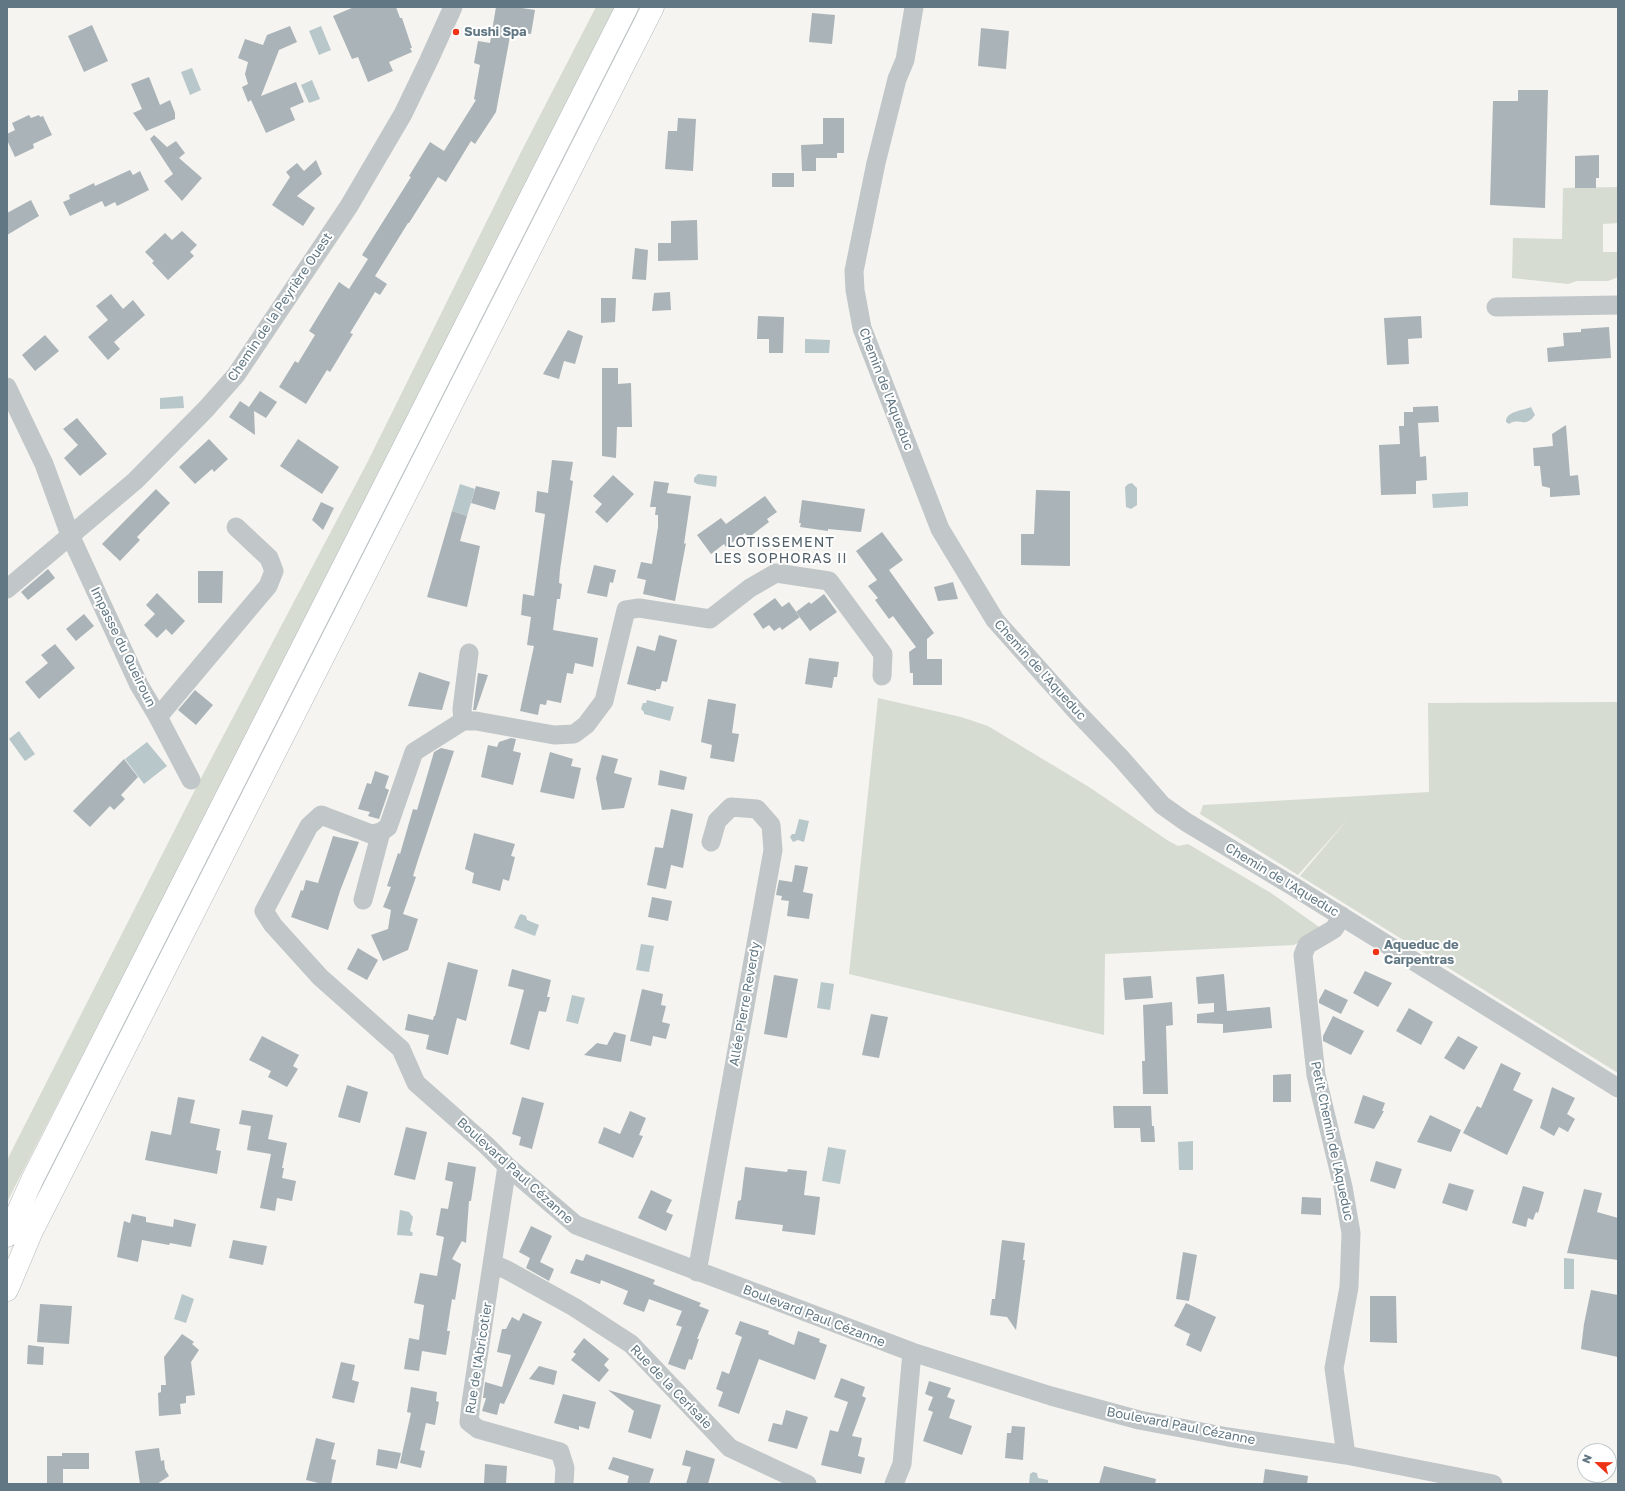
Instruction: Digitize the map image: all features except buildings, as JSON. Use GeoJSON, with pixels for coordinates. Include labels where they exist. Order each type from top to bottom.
{"type":"FeatureCollection","features":[{"type":"Feature","properties":{"kind":"main road"},"geometry":{"type":"LineString","coordinates":[[7,1236],[33,1178],[626,7]]}},
{"type":"Feature","properties":{"kind":"main road"},"geometry":{"type":"LineString","coordinates":[[7,1290],[32,1231],[653,7]]}},
{"type":"Feature","properties":{"kind":"street","name":"Chemin de la Peyrière Ouest"},"geometry":{"type":"LineString","coordinates":[[7,589],[70,534],[135,481],[206,409],[236,376],[360,186],[403,114],[430,60],[453,7]]}},
{"type":"Feature","properties":{"kind":"street","name":"Chemin de l'Aqueduc"},"geometry":{"type":"LineString","coordinates":[[914,7],[905,60],[897,79],[876,163],[854,272],[855,290],[862,328],[940,529],[995,620],[1162,805],[1186,822],[1342,916],[1618,1088]]}},
{"type":"Feature","properties":{"kind":"street"},"geometry":{"type":"LineString","coordinates":[[1496,307],[1618,305]]}},
{"type":"Feature","properties":{"kind":"street","name":"Impasse du Queiroun"},"geometry":{"type":"LineString","coordinates":[[7,387],[44,464],[70,534],[139,685],[158,717],[191,780]]}},
{"type":"Feature","properties":{"kind":"street"},"geometry":{"type":"LineString","coordinates":[[158,717],[268,586],[274,571],[269,558],[236,527]]}},
{"type":"Feature","properties":{"kind":"street"},"geometry":{"type":"LineString","coordinates":[[364,900],[381,832],[388,827],[414,752],[463,721],[476,721],[554,735],[574,734],[586,725],[604,701],[626,610],[639,608],[710,619],[750,588],[776,573],[829,582],[883,654],[882,676]]}},
{"type":"Feature","properties":{"kind":"street"},"geometry":{"type":"LineString","coordinates":[[463,721],[462,709],[469,653]]}},
{"type":"Feature","properties":{"kind":"street","name":"Allée Pierre Reverdy"},"geometry":{"type":"LineString","coordinates":[[697,1272],[773,850],[771,825],[757,809],[731,807],[717,821],[711,842]]}},
{"type":"Feature","properties":{"kind":"street","name":"Boulevard Paul Cézanne"},"geometry":{"type":"LineString","coordinates":[[381,832],[370,834],[321,815],[309,826],[264,911],[273,925],[320,977],[402,1049],[416,1083],[486,1145],[507,1166],[576,1225],[912,1352],[1051,1396],[1139,1420],[1228,1437],[1346,1455],[1493,1484]]}},
{"type":"Feature","properties":{"kind":"street","name":"Petit Chemin de l'Aqueduc"},"geometry":{"type":"LineString","coordinates":[[1342,916],[1334,928],[1307,944],[1303,955],[1316,1075],[1343,1187],[1351,1234],[1349,1287],[1334,1368],[1346,1455]]}},
{"type":"Feature","properties":{"kind":"street","name":"Rue de l'Abricotier"},"geometry":{"type":"LineString","coordinates":[[507,1166],[469,1422],[478,1429],[560,1452],[565,1468],[564,1484]]}},
{"type":"Feature","properties":{"kind":"street","name":"Rue de la Cerisaie"},"geometry":{"type":"LineString","coordinates":[[493,1264],[507,1270],[574,1307],[631,1344],[730,1448],[807,1484]]}},
{"type":"Feature","properties":{"kind":"street"},"geometry":{"type":"LineString","coordinates":[[894,1484],[902,1464],[912,1352]]}},
{"type":"Feature","properties":{"kind":"shaded area"},"geometry":{"type":"Polygon","coordinates":[[[596,7],[615,7],[162,900],[7,1202],[7,1160],[200,780],[367,463],[521,152],[596,7]]]}},
{"type":"Feature","properties":{"kind":"shaded area"},"geometry":{"type":"Polygon","coordinates":[[[321,26],[331,50],[319,55],[309,31],[321,26]]]}},
{"type":"Feature","properties":{"kind":"shaded area"},"geometry":{"type":"Polygon","coordinates":[[[192,68],[201,90],[190,95],[181,72],[192,68]]]}},
{"type":"Feature","properties":{"kind":"shaded area"},"geometry":{"type":"Polygon","coordinates":[[[312,80],[320,99],[309,103],[301,85],[312,80]]]}},
{"type":"Feature","properties":{"kind":"shaded area"},"geometry":{"type":"Polygon","coordinates":[[[1618,187],[1618,223],[1603,224],[1603,252],[1617,252],[1618,277],[1608,281],[1577,281],[1568,284],[1512,278],[1513,238],[1562,239],[1563,188],[1618,187]]]}},
{"type":"Feature","properties":{"kind":"shaded area"},"geometry":{"type":"Polygon","coordinates":[[[805,339],[830,340],[829,353],[805,353],[805,339]]]}},
{"type":"Feature","properties":{"kind":"shaded area"},"geometry":{"type":"Polygon","coordinates":[[[183,396],[184,408],[160,409],[160,398],[183,396]]]}},
{"type":"Feature","properties":{"kind":"shaded area"},"geometry":{"type":"Polygon","coordinates":[[[1531,407],[1535,415],[1528,421],[1513,422],[1509,424],[1506,422],[1507,418],[1512,413],[1531,407]]]}},
{"type":"Feature","properties":{"kind":"shaded area"},"geometry":{"type":"Polygon","coordinates":[[[698,474],[717,476],[716,487],[697,484],[694,482],[694,478],[698,474]]]}},
{"type":"Feature","properties":{"kind":"shaded area"},"geometry":{"type":"Polygon","coordinates":[[[1132,483],[1137,488],[1137,505],[1131,509],[1126,507],[1125,487],[1132,483]]]}},
{"type":"Feature","properties":{"kind":"shaded area"},"geometry":{"type":"Polygon","coordinates":[[[460,484],[475,489],[467,516],[452,511],[460,484]]]}},
{"type":"Feature","properties":{"kind":"shaded area"},"geometry":{"type":"Polygon","coordinates":[[[1468,492],[1468,506],[1433,508],[1432,494],[1468,492]]]}},
{"type":"Feature","properties":{"kind":"shaded area"},"geometry":{"type":"Polygon","coordinates":[[[878,698],[961,717],[988,726],[1089,787],[1167,840],[1178,846],[1188,844],[1271,893],[1322,929],[1294,945],[1105,954],[1104,1035],[849,974],[878,698]]]}},
{"type":"Feature","properties":{"kind":"shaded area"},"geometry":{"type":"Polygon","coordinates":[[[647,700],[674,707],[670,721],[644,714],[641,709],[643,703],[646,703],[647,700]]]}},
{"type":"Feature","properties":{"kind":"shaded area"},"geometry":{"type":"Polygon","coordinates":[[[1618,702],[1618,1073],[1300,876],[1348,819],[1298,875],[1200,814],[1203,805],[1429,792],[1428,703],[1618,702]]]}},
{"type":"Feature","properties":{"kind":"shaded area"},"geometry":{"type":"Polygon","coordinates":[[[19,731],[35,754],[25,761],[9,739],[19,731]]]}},
{"type":"Feature","properties":{"kind":"shaded area"},"geometry":{"type":"Polygon","coordinates":[[[147,742],[167,766],[144,784],[125,759],[147,742]]]}},
{"type":"Feature","properties":{"kind":"shaded area"},"geometry":{"type":"Polygon","coordinates":[[[799,819],[809,821],[804,842],[798,840],[793,842],[790,837],[792,834],[795,834],[799,819]]]}},
{"type":"Feature","properties":{"kind":"shaded area"},"geometry":{"type":"Polygon","coordinates":[[[521,914],[526,916],[527,920],[539,925],[535,936],[514,928],[521,914]]]}},
{"type":"Feature","properties":{"kind":"shaded area"},"geometry":{"type":"Polygon","coordinates":[[[641,944],[654,946],[649,972],[636,970],[641,944]]]}},
{"type":"Feature","properties":{"kind":"shaded area"},"geometry":{"type":"Polygon","coordinates":[[[821,982],[834,984],[830,1010],[817,1008],[821,982]]]}},
{"type":"Feature","properties":{"kind":"shaded area"},"geometry":{"type":"Polygon","coordinates":[[[572,995],[585,998],[578,1024],[566,1021],[572,995]]]}},
{"type":"Feature","properties":{"kind":"shaded area"},"geometry":{"type":"Polygon","coordinates":[[[1193,1141],[1193,1170],[1179,1170],[1178,1142],[1193,1141]]]}},
{"type":"Feature","properties":{"kind":"shaded area"},"geometry":{"type":"Polygon","coordinates":[[[828,1147],[846,1150],[840,1184],[822,1181],[828,1147]]]}},
{"type":"Feature","properties":{"kind":"shaded area"},"geometry":{"type":"Polygon","coordinates":[[[400,1210],[409,1212],[413,1217],[410,1231],[413,1233],[412,1236],[397,1235],[400,1210]]]}},
{"type":"Feature","properties":{"kind":"shaded area"},"geometry":{"type":"Polygon","coordinates":[[[1564,1258],[1574,1259],[1574,1289],[1564,1289],[1564,1258]]]}},
{"type":"Feature","properties":{"kind":"shaded area"},"geometry":{"type":"Polygon","coordinates":[[[182,1294],[194,1299],[186,1323],[174,1319],[182,1294]]]}},
{"type":"Feature","properties":{"kind":"shaded area"},"geometry":{"type":"Polygon","coordinates":[[[1033,1472],[1037,1473],[1038,1478],[1048,1480],[1048,1484],[1029,1484],[1030,1474],[1033,1472]]]}},
{"type":"Feature","properties":{"kind":"place","name":"Sushi Spa"},"geometry":{"type":"Point","coordinates":[456,32]}},
{"type":"Feature","properties":{"kind":"place","name":"Aqueduc de Carpentras"},"geometry":{"type":"Point","coordinates":[1376,952]}},
{"type":"Feature","properties":{"kind":"district","name":"LOTISSEMENT LES SOPHORAS II"},"geometry":{"type":"Point","coordinates":[781,552]}}]}
